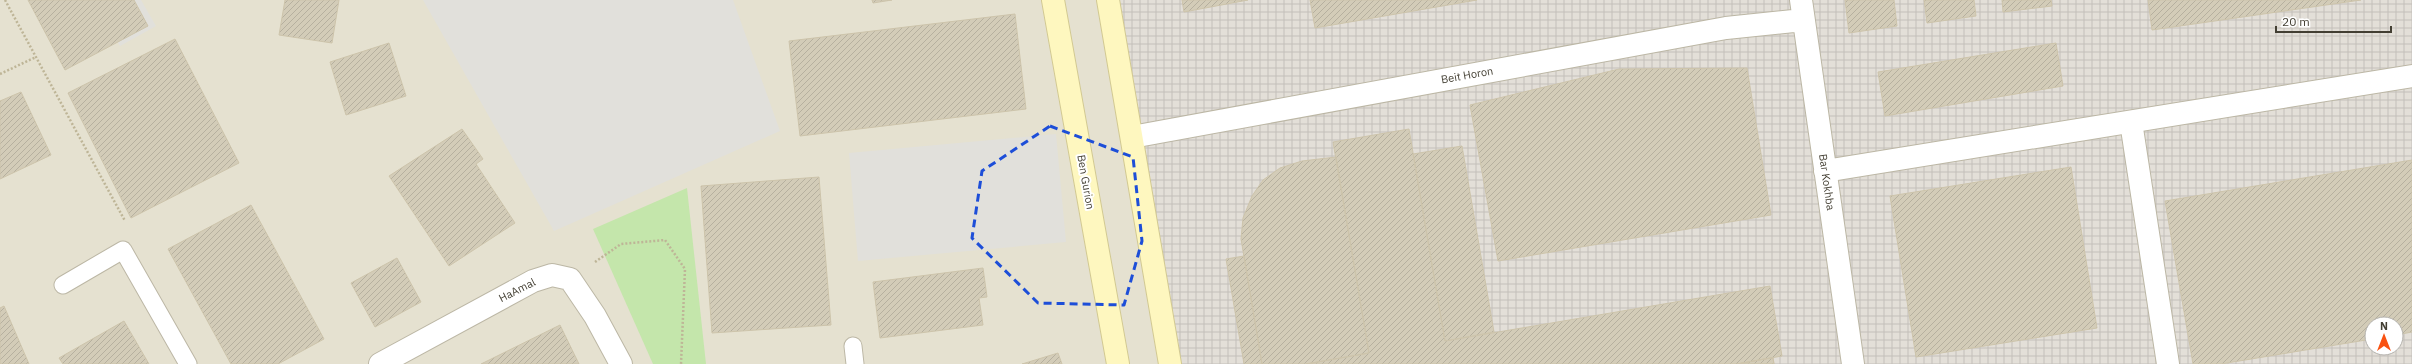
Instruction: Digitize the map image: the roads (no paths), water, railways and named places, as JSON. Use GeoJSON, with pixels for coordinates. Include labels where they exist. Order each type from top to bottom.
{"type":"FeatureCollection","features":[{"type":"Feature","properties":{"kind":"main road","name":"Ben Gurion"},"geometry":{"type":"LineString","coordinates":[[1053,0],[1118,364]]}},
{"type":"Feature","properties":{"kind":"main road"},"geometry":{"type":"LineString","coordinates":[[1108,0],[1170,364]]}},
{"type":"Feature","properties":{"kind":"street","name":"Beit Horon"},"geometry":{"type":"LineString","coordinates":[[1132,137],[1726,28],[1802,10]]}},
{"type":"Feature","properties":{"kind":"street","name":"Bar Kokhba"},"geometry":{"type":"LineString","coordinates":[[1802,10],[1853,364]]}},
{"type":"Feature","properties":{"kind":"street"},"geometry":{"type":"LineString","coordinates":[[1825,171],[2412,76]]}},
{"type":"Feature","properties":{"kind":"street"},"geometry":{"type":"LineString","coordinates":[[2131,122],[2168,364]]}},
{"type":"Feature","properties":{"kind":"street","name":"HaAmal"},"geometry":{"type":"LineString","coordinates":[[380,364],[533,280],[552,275],[570,279],[595,316],[621,364]]}},
{"type":"Feature","properties":{"kind":"lane"},"geometry":{"type":"LineString","coordinates":[[63,285],[123,250],[188,364]]}},
{"type":"Feature","properties":{"kind":"lane"},"geometry":{"type":"LineString","coordinates":[[853,346],[855,364]]}}]}
